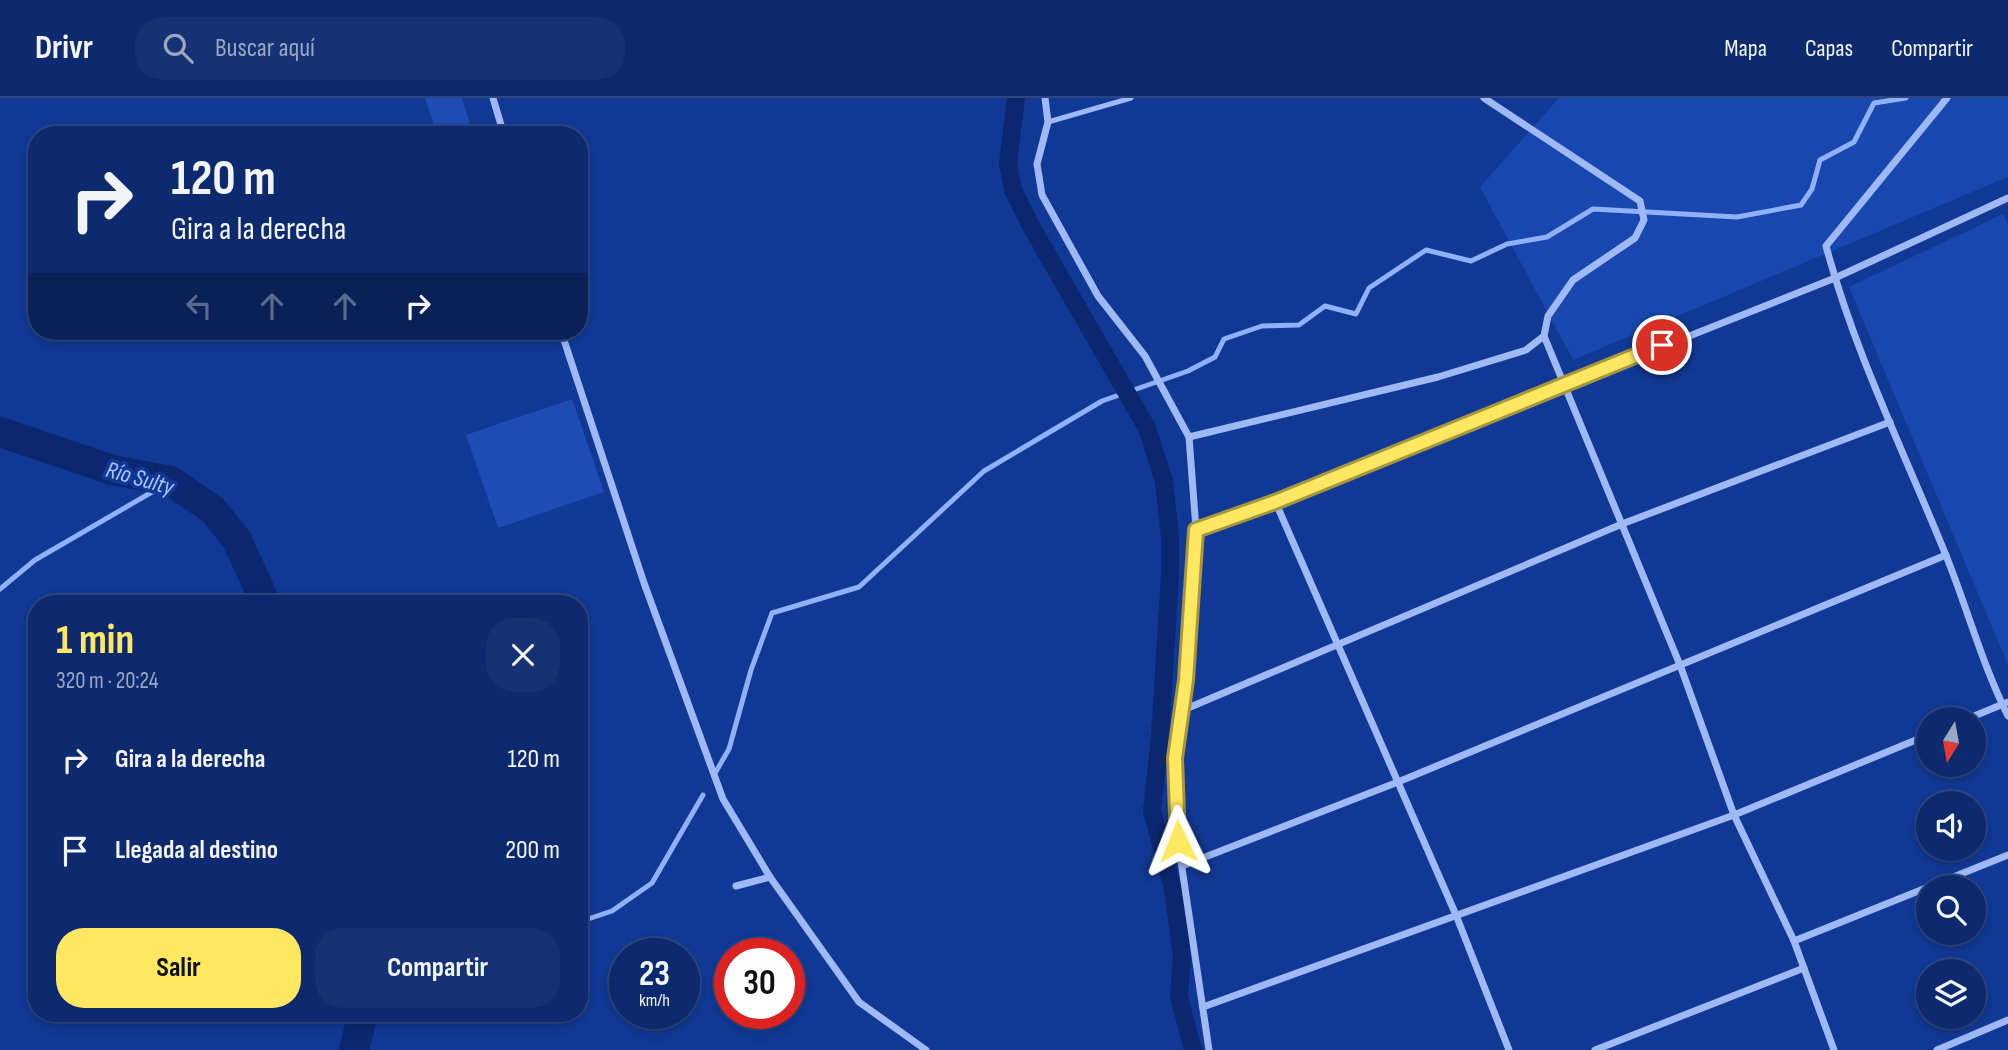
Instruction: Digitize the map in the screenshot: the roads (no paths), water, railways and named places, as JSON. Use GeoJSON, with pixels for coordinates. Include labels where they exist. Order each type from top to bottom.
{"type":"FeatureCollection","features":[{"type":"Feature","properties":{"kind":"street"},"geometry":{"type":"LineString","coordinates":[[493,98],[501,126]]}},
{"type":"Feature","properties":{"kind":"street"},"geometry":{"type":"LineString","coordinates":[[1045,98],[1048,122],[1037,164],[1042,195],[1098,296],[1145,356],[1189,437],[1196,530],[1175,758],[1178,841],[1209,1050]]}},
{"type":"Feature","properties":{"kind":"street"},"geometry":{"type":"LineString","coordinates":[[1484,98],[1640,201],[1644,220],[1635,238],[1573,280],[1548,316],[1544,336],[1680,666],[1734,814],[1794,941],[1834,1050]]}},
{"type":"Feature","properties":{"kind":"street"},"geometry":{"type":"LineString","coordinates":[[1947,98],[1826,246],[1835,278],[1890,422],[1946,555],[2008,716]]}},
{"type":"Feature","properties":{"kind":"street"},"geometry":{"type":"LineString","coordinates":[[1196,530],[1275,502],[1564,384],[1835,278],[2008,198]]}},
{"type":"Feature","properties":{"kind":"street"},"geometry":{"type":"LineString","coordinates":[[1189,437],[1438,377],[1526,350],[1544,336]]}},
{"type":"Feature","properties":{"kind":"street"},"geometry":{"type":"LineString","coordinates":[[564,340],[644,583],[723,799],[770,877],[859,1002],[926,1050]]}},
{"type":"Feature","properties":{"kind":"street"},"geometry":{"type":"LineString","coordinates":[[1181,711],[1622,524],[1890,422]]}},
{"type":"Feature","properties":{"kind":"street"},"geometry":{"type":"LineString","coordinates":[[1275,502],[1456,915],[1509,1050]]}},
{"type":"Feature","properties":{"kind":"street"},"geometry":{"type":"LineString","coordinates":[[1182,866],[1398,782],[1946,555]]}},
{"type":"Feature","properties":{"kind":"street"},"geometry":{"type":"LineString","coordinates":[[1986,712],[2005,704]]}},
{"type":"Feature","properties":{"kind":"street"},"geometry":{"type":"LineString","coordinates":[[1203,1007],[1734,814],[1916,740]]}},
{"type":"Feature","properties":{"kind":"street"},"geometry":{"type":"LineString","coordinates":[[1794,941],[2008,855]]}},
{"type":"Feature","properties":{"kind":"street"},"geometry":{"type":"LineString","coordinates":[[736,886],[770,877]]}},
{"type":"Feature","properties":{"kind":"street"},"geometry":{"type":"LineString","coordinates":[[1595,1050],[1804,968]]}},
{"type":"Feature","properties":{"kind":"street"},"geometry":{"type":"LineString","coordinates":[[1937,1050],[2008,1020]]}},
{"type":"Feature","properties":{"kind":"lane"},"geometry":{"type":"LineString","coordinates":[[1048,122],[1131,98]]}},
{"type":"Feature","properties":{"kind":"waterway"},"geometry":{"type":"LineString","coordinates":[[1016,98],[1008,163],[1013,190],[1147,428],[1164,481],[1170,537],[1170,575],[1160,737],[1152,811],[1173,889],[1182,956],[1179,996],[1193,1050]]}},
{"type":"Feature","properties":{"kind":"waterway"},"geometry":{"type":"LineString","coordinates":[[714,775],[729,749],[751,670],[772,613],[859,587],[984,471],[1102,401],[1188,371],[1215,357],[1224,339],[1262,326],[1299,325],[1325,306],[1356,314],[1369,288],[1426,250],[1471,261],[1507,244],[1547,237],[1593,209],[1737,217],[1801,205],[1812,189],[1820,160],[1854,142],[1874,103],[1906,98]]}},
{"type":"Feature","properties":{"kind":"waterway","name":"Río Sulty"},"geometry":{"type":"LineString","coordinates":[[0,432],[112,470],[171,481],[213,510],[237,540],[262,595]]}},
{"type":"Feature","properties":{"kind":"waterway"},"geometry":{"type":"LineString","coordinates":[[0,589],[35,560],[171,481]]}},
{"type":"Feature","properties":{"kind":"waterway"},"geometry":{"type":"LineString","coordinates":[[588,919],[612,911],[652,883],[703,795]]}},
{"type":"Feature","properties":{"kind":"waterway","name":"Río Sulty"},"geometry":{"type":"LineString","coordinates":[[354,1050],[361,1022]]}}]}
